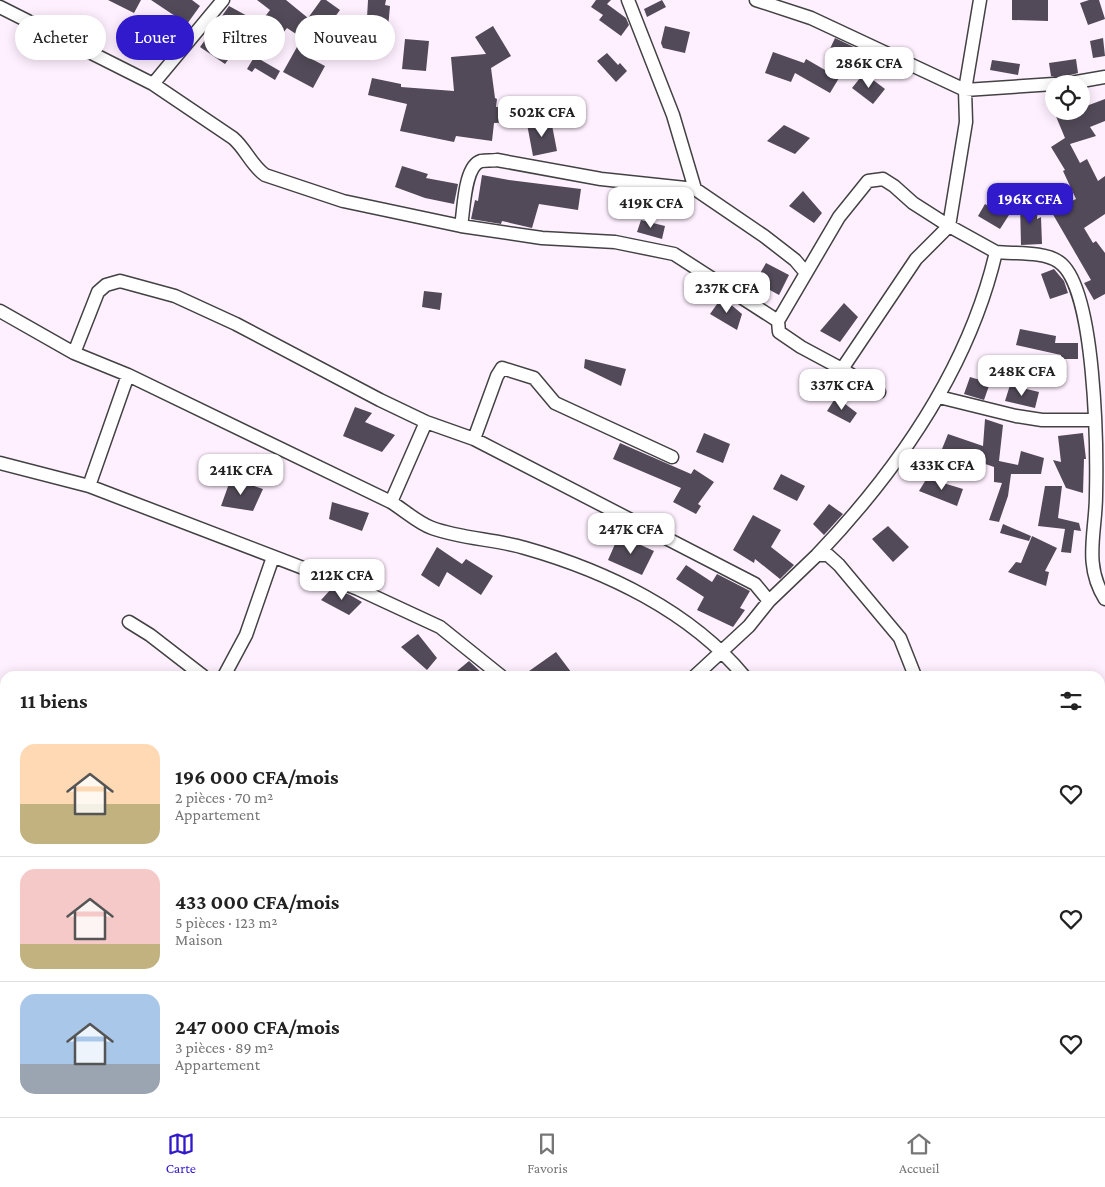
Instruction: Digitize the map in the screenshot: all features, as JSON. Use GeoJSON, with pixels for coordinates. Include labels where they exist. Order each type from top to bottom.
{"type":"FeatureCollection","features":[{"type":"Feature","properties":{"kind":"street"},"geometry":{"type":"LineString","coordinates":[[152,84],[224,0]]}},
{"type":"Feature","properties":{"kind":"street"},"geometry":{"type":"LineString","coordinates":[[628,0],[673,115],[695,189]]}},
{"type":"Feature","properties":{"kind":"street"},"geometry":{"type":"LineString","coordinates":[[756,0],[811,18],[965,90],[1045,85]]}},
{"type":"Feature","properties":{"kind":"street"},"geometry":{"type":"LineString","coordinates":[[842,369],[916,259],[949,226],[966,122],[965,90],[980,0]]}},
{"type":"Feature","properties":{"kind":"street"},"geometry":{"type":"LineString","coordinates":[[0,7],[152,84],[233,138],[244,148],[256,168],[265,175],[344,200],[462,226],[510,231],[542,238],[615,242],[674,254],[778,321]]}},
{"type":"Feature","properties":{"kind":"street"},"geometry":{"type":"LineString","coordinates":[[1090,80],[1105,77]]}},
{"type":"Feature","properties":{"kind":"street"},"geometry":{"type":"LineString","coordinates":[[462,226],[468,176],[472,167],[481,161],[497,160],[601,179],[695,189],[764,236],[795,260],[806,272]]}},
{"type":"Feature","properties":{"kind":"street"},"geometry":{"type":"LineString","coordinates":[[879,392],[801,347],[779,332],[778,321],[839,217],[868,181],[874,179],[883,180],[894,186],[913,203],[949,226],[996,252],[1043,256],[1059,262],[1070,274],[1089,334],[1101,494],[1090,556],[1105,599]]}},
{"type":"Feature","properties":{"kind":"street"},"geometry":{"type":"LineString","coordinates":[[700,671],[721,649],[749,626],[769,601],[817,555],[845,525],[885,476],[939,397],[988,285],[996,252]]}},
{"type":"Feature","properties":{"kind":"street"},"geometry":{"type":"LineString","coordinates":[[74,353],[98,292],[106,285],[120,281],[175,296],[236,324],[426,422],[474,439],[755,584],[769,601]]}},
{"type":"Feature","properties":{"kind":"street"},"geometry":{"type":"LineString","coordinates":[[0,310],[74,353],[128,375],[391,502],[432,528],[524,548],[573,564],[621,584],[689,624],[721,649],[740,671]]}},
{"type":"Feature","properties":{"kind":"street"},"geometry":{"type":"LineString","coordinates":[[474,439],[497,376],[502,368],[510,368],[534,378],[555,403],[672,457]]}},
{"type":"Feature","properties":{"kind":"street"},"geometry":{"type":"LineString","coordinates":[[89,486],[128,375]]}},
{"type":"Feature","properties":{"kind":"street"},"geometry":{"type":"LineString","coordinates":[[939,397],[1016,416],[1042,420],[1094,420]]}},
{"type":"Feature","properties":{"kind":"street"},"geometry":{"type":"LineString","coordinates":[[391,502],[426,422]]}},
{"type":"Feature","properties":{"kind":"street"},"geometry":{"type":"LineString","coordinates":[[0,463],[89,486],[358,589],[440,627],[495,671]]}},
{"type":"Feature","properties":{"kind":"street"},"geometry":{"type":"LineString","coordinates":[[817,555],[828,554],[887,621],[900,638],[913,671]]}},
{"type":"Feature","properties":{"kind":"street"},"geometry":{"type":"LineString","coordinates":[[227,671],[246,635],[273,557]]}},
{"type":"Feature","properties":{"kind":"street"},"geometry":{"type":"LineString","coordinates":[[129,622],[150,635],[197,671]]}},
{"type":"Feature","properties":{"kind":"building"},"geometry":{"type":"Polygon","coordinates":[[[108,0],[141,0],[134,13],[108,0]]]}},
{"type":"Feature","properties":{"kind":"building"},"geometry":{"type":"Polygon","coordinates":[[[151,0],[192,0],[200,6],[194,15],[174,15],[151,0]]]}},
{"type":"Feature","properties":{"kind":"building"},"geometry":{"type":"Polygon","coordinates":[[[257,0],[286,0],[304,15],[295,15],[295,33],[287,28],[285,30],[285,15],[266,15],[270,10],[257,0]]]}},
{"type":"Feature","properties":{"kind":"building"},"geometry":{"type":"Polygon","coordinates":[[[321,0],[326,0],[340,10],[336,15],[310,15],[321,0]]]}},
{"type":"Feature","properties":{"kind":"building"},"geometry":{"type":"Polygon","coordinates":[[[368,0],[386,0],[385,5],[390,6],[389,15],[367,15],[368,0]]]}},
{"type":"Feature","properties":{"kind":"building"},"geometry":{"type":"Polygon","coordinates":[[[596,0],[611,0],[607,4],[626,18],[629,25],[621,36],[599,20],[603,15],[591,7],[596,0]]]}},
{"type":"Feature","properties":{"kind":"building"},"geometry":{"type":"Polygon","coordinates":[[[662,0],[666,7],[647,17],[644,9],[662,0]]]}},
{"type":"Feature","properties":{"kind":"building"},"geometry":{"type":"Polygon","coordinates":[[[1012,0],[1048,0],[1048,21],[1012,20],[1012,0]]]}},
{"type":"Feature","properties":{"kind":"building"},"geometry":{"type":"Polygon","coordinates":[[[1089,0],[1099,0],[1105,19],[1088,25],[1080,3],[1089,0]]]}},
{"type":"Feature","properties":{"kind":"building"},"geometry":{"type":"Polygon","coordinates":[[[229,6],[245,15],[223,15],[229,6]]]}},
{"type":"Feature","properties":{"kind":"building"},"geometry":{"type":"Polygon","coordinates":[[[493,26],[511,56],[491,68],[495,98],[497,99],[496,107],[518,106],[519,122],[494,123],[492,141],[456,136],[454,142],[400,131],[407,104],[368,95],[372,78],[401,84],[401,87],[454,91],[451,57],[486,54],[475,37],[493,26]]]}},
{"type":"Feature","properties":{"kind":"building"},"geometry":{"type":"Polygon","coordinates":[[[665,26],[690,32],[685,53],[663,48],[661,43],[665,26]]]}},
{"type":"Feature","properties":{"kind":"building"},"geometry":{"type":"Polygon","coordinates":[[[835,38],[858,49],[851,64],[828,53],[835,38]]]}},
{"type":"Feature","properties":{"kind":"building"},"geometry":{"type":"Polygon","coordinates":[[[1103,38],[1105,56],[1093,58],[1090,41],[1103,38]]]}},
{"type":"Feature","properties":{"kind":"building"},"geometry":{"type":"Polygon","coordinates":[[[405,39],[429,41],[426,71],[402,69],[405,39]]]}},
{"type":"Feature","properties":{"kind":"building"},"geometry":{"type":"Polygon","coordinates":[[[204,41],[204,50],[200,47],[204,41]]]}},
{"type":"Feature","properties":{"kind":"building"},"geometry":{"type":"Polygon","coordinates":[[[295,51],[295,60],[314,60],[325,66],[313,88],[283,72],[295,51]]]}},
{"type":"Feature","properties":{"kind":"building"},"geometry":{"type":"Polygon","coordinates":[[[773,52],[804,63],[806,59],[839,78],[830,93],[795,73],[791,82],[765,73],[773,52]]]}},
{"type":"Feature","properties":{"kind":"building"},"geometry":{"type":"Polygon","coordinates":[[[607,53],[618,65],[620,63],[627,71],[616,82],[597,61],[607,53]]]}},
{"type":"Feature","properties":{"kind":"building"},"geometry":{"type":"Polygon","coordinates":[[[1076,59],[1078,73],[1051,75],[1049,63],[1076,59]]]}},
{"type":"Feature","properties":{"kind":"building"},"geometry":{"type":"Polygon","coordinates":[[[219,60],[228,60],[225,64],[219,60]]]}},
{"type":"Feature","properties":{"kind":"building"},"geometry":{"type":"Polygon","coordinates":[[[252,60],[261,60],[280,71],[275,80],[255,68],[252,72],[247,69],[252,60]]]}},
{"type":"Feature","properties":{"kind":"building"},"geometry":{"type":"Polygon","coordinates":[[[992,60],[1020,64],[1018,75],[990,70],[992,60]]]}},
{"type":"Feature","properties":{"kind":"building"},"geometry":{"type":"Polygon","coordinates":[[[864,73],[885,89],[873,104],[852,88],[864,73]]]}},
{"type":"Feature","properties":{"kind":"building"},"geometry":{"type":"Polygon","coordinates":[[[1105,99],[1105,121],[1090,127],[1096,136],[1070,144],[1080,163],[1087,159],[1098,181],[1105,176],[1105,214],[1084,228],[1093,243],[1096,241],[1105,253],[1105,294],[1094,300],[1084,283],[1091,280],[1051,211],[1076,199],[1063,171],[1065,170],[1051,147],[1065,138],[1058,120],[1090,120],[1090,105],[1105,99]]]}},
{"type":"Feature","properties":{"kind":"building"},"geometry":{"type":"Polygon","coordinates":[[[551,120],[557,151],[533,156],[527,124],[551,120]]]}},
{"type":"Feature","properties":{"kind":"building"},"geometry":{"type":"Polygon","coordinates":[[[784,125],[810,138],[795,154],[767,141],[784,125]]]}},
{"type":"Feature","properties":{"kind":"building"},"geometry":{"type":"Polygon","coordinates":[[[402,166],[428,174],[426,178],[458,184],[454,204],[425,198],[395,187],[402,166]]]}},
{"type":"Feature","properties":{"kind":"building"},"geometry":{"type":"Polygon","coordinates":[[[482,175],[581,189],[578,210],[539,204],[532,228],[502,221],[501,224],[471,219],[475,200],[478,201],[482,175]]]}},
{"type":"Feature","properties":{"kind":"building"},"geometry":{"type":"Polygon","coordinates":[[[803,191],[822,213],[814,223],[789,206],[803,191]]]}},
{"type":"Feature","properties":{"kind":"building"},"geometry":{"type":"Polygon","coordinates":[[[985,204],[996,211],[998,207],[1009,215],[1000,229],[978,216],[985,204]]]}},
{"type":"Feature","properties":{"kind":"building"},"geometry":{"type":"Polygon","coordinates":[[[1020,204],[1038,204],[1037,219],[1041,217],[1042,244],[1021,245],[1020,204]]]}},
{"type":"Feature","properties":{"kind":"building"},"geometry":{"type":"Polygon","coordinates":[[[641,220],[665,226],[662,239],[637,232],[641,220]]]}},
{"type":"Feature","properties":{"kind":"building"},"geometry":{"type":"Polygon","coordinates":[[[766,263],[789,275],[779,295],[755,282],[766,263]]]}},
{"type":"Feature","properties":{"kind":"building"},"geometry":{"type":"Polygon","coordinates":[[[1054,269],[1064,281],[1068,293],[1050,299],[1041,274],[1054,269]]]}},
{"type":"Feature","properties":{"kind":"building"},"geometry":{"type":"Polygon","coordinates":[[[424,291],[442,293],[440,310],[422,307],[424,291]]]}},
{"type":"Feature","properties":{"kind":"building"},"geometry":{"type":"Polygon","coordinates":[[[722,297],[742,314],[737,330],[710,314],[722,297]]]}},
{"type":"Feature","properties":{"kind":"building"},"geometry":{"type":"Polygon","coordinates":[[[844,303],[858,317],[840,342],[820,331],[844,303]]]}},
{"type":"Feature","properties":{"kind":"building"},"geometry":{"type":"Polygon","coordinates":[[[1020,329],[1056,336],[1055,343],[1078,343],[1078,359],[1061,359],[1061,355],[1016,345],[1020,329]]]}},
{"type":"Feature","properties":{"kind":"building"},"geometry":{"type":"Polygon","coordinates":[[[585,359],[626,369],[621,386],[584,368],[585,359]]]}},
{"type":"Feature","properties":{"kind":"building"},"geometry":{"type":"Polygon","coordinates":[[[970,377],[990,383],[984,400],[964,394],[970,377]]]}},
{"type":"Feature","properties":{"kind":"building"},"geometry":{"type":"Polygon","coordinates":[[[1010,385],[1039,392],[1035,408],[1005,401],[1010,385]]]}},
{"type":"Feature","properties":{"kind":"building"},"geometry":{"type":"Polygon","coordinates":[[[836,397],[857,413],[850,423],[827,411],[836,397]]]}},
{"type":"Feature","properties":{"kind":"building"},"geometry":{"type":"Polygon","coordinates":[[[355,407],[372,413],[365,422],[395,435],[382,452],[343,436],[355,407]]]}},
{"type":"Feature","properties":{"kind":"building"},"geometry":{"type":"Polygon","coordinates":[[[985,419],[1003,425],[999,461],[1018,465],[1021,451],[1044,458],[1041,474],[1011,474],[1008,496],[999,522],[989,520],[1002,483],[994,482],[994,467],[942,449],[948,434],[983,446],[985,419]]]}},
{"type":"Feature","properties":{"kind":"building"},"geometry":{"type":"Polygon","coordinates":[[[704,433],[730,444],[723,463],[696,452],[704,433]]]}},
{"type":"Feature","properties":{"kind":"building"},"geometry":{"type":"Polygon","coordinates":[[[1083,433],[1086,459],[1084,459],[1083,493],[1066,488],[1053,460],[1061,462],[1058,436],[1083,433]]]}},
{"type":"Feature","properties":{"kind":"building"},"geometry":{"type":"Polygon","coordinates":[[[620,443],[691,474],[694,469],[714,482],[698,504],[701,506],[696,514],[673,502],[681,488],[613,459],[620,443]]]}},
{"type":"Feature","properties":{"kind":"building"},"geometry":{"type":"Polygon","coordinates":[[[781,474],[805,486],[797,501],[773,489],[781,474]]]}},
{"type":"Feature","properties":{"kind":"building"},"geometry":{"type":"Polygon","coordinates":[[[231,478],[263,489],[253,511],[221,506],[231,478]]]}},
{"type":"Feature","properties":{"kind":"building"},"geometry":{"type":"Polygon","coordinates":[[[927,478],[963,489],[957,506],[919,491],[927,478]]]}},
{"type":"Feature","properties":{"kind":"building"},"geometry":{"type":"Polygon","coordinates":[[[1045,486],[1062,486],[1058,518],[1079,523],[1081,531],[1074,530],[1071,553],[1061,552],[1065,529],[1038,526],[1045,486]]]}},
{"type":"Feature","properties":{"kind":"building"},"geometry":{"type":"Polygon","coordinates":[[[332,502],[369,513],[362,531],[329,519],[332,502]]]}},
{"type":"Feature","properties":{"kind":"building"},"geometry":{"type":"Polygon","coordinates":[[[829,504],[843,514],[824,535],[813,524],[829,504]]]}},
{"type":"Feature","properties":{"kind":"building"},"geometry":{"type":"Polygon","coordinates":[[[753,515],[781,530],[771,547],[794,565],[780,579],[755,559],[754,563],[733,550],[753,515]]]}},
{"type":"Feature","properties":{"kind":"building"},"geometry":{"type":"Polygon","coordinates":[[[1003,524],[1031,536],[1029,541],[1000,533],[1003,524]]]}},
{"type":"Feature","properties":{"kind":"building"},"geometry":{"type":"Polygon","coordinates":[[[888,526],[909,547],[893,562],[872,539],[888,526]]]}},
{"type":"Feature","properties":{"kind":"building"},"geometry":{"type":"Polygon","coordinates":[[[619,535],[654,551],[642,575],[608,560],[619,535]]]}},
{"type":"Feature","properties":{"kind":"building"},"geometry":{"type":"Polygon","coordinates":[[[1032,536],[1057,548],[1045,571],[1049,572],[1046,586],[1008,572],[1016,562],[1021,563],[1032,536]]]}},
{"type":"Feature","properties":{"kind":"building"},"geometry":{"type":"Polygon","coordinates":[[[437,547],[462,564],[466,559],[493,576],[481,595],[447,572],[439,587],[421,575],[437,547]]]}},
{"type":"Feature","properties":{"kind":"building"},"geometry":{"type":"Polygon","coordinates":[[[686,565],[712,582],[717,574],[750,591],[740,608],[745,610],[733,627],[697,610],[704,597],[676,579],[686,565]]]}},
{"type":"Feature","properties":{"kind":"building"},"geometry":{"type":"Polygon","coordinates":[[[332,588],[362,602],[349,615],[321,600],[332,588]]]}},
{"type":"Feature","properties":{"kind":"building"},"geometry":{"type":"Polygon","coordinates":[[[418,634],[437,658],[427,670],[401,647],[418,634]]]}},
{"type":"Feature","properties":{"kind":"building"},"geometry":{"type":"Polygon","coordinates":[[[556,652],[570,671],[529,671],[556,652]]]}},
{"type":"Feature","properties":{"kind":"building"},"geometry":{"type":"Polygon","coordinates":[[[469,661],[480,671],[457,671],[469,661]]]}}]}
